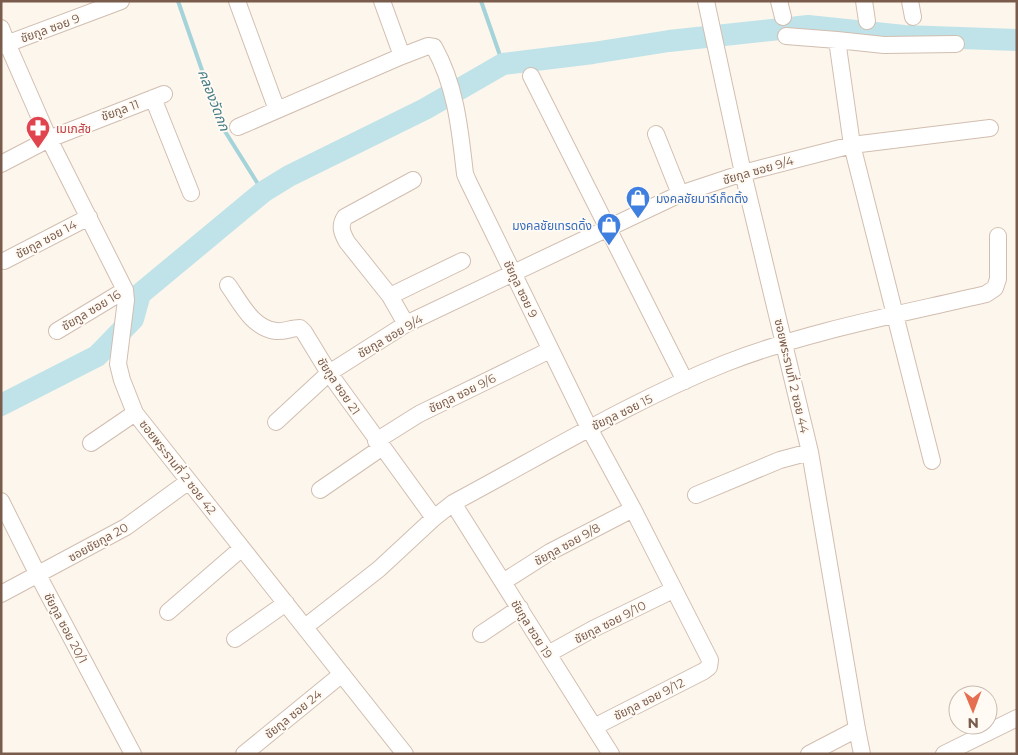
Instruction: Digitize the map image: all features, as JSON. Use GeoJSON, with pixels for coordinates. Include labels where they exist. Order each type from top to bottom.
{"type":"FeatureCollection","features":[{"type":"Feature","properties":{"kind":"street","name":"ชัยกูล ซอย 9"},"geometry":{"type":"LineString","coordinates":[[4,45],[121,1]]}},
{"type":"Feature","properties":{"kind":"street"},"geometry":{"type":"LineString","coordinates":[[237,1],[277,110]]}},
{"type":"Feature","properties":{"kind":"street"},"geometry":{"type":"LineString","coordinates":[[382,1],[402,56]]}},
{"type":"Feature","properties":{"kind":"street","name":"ซอยพระรามที่ 2 ซอย 44"},"geometry":{"type":"LineString","coordinates":[[706,1],[742,173],[810,452],[856,729],[862,754]]}},
{"type":"Feature","properties":{"kind":"street"},"geometry":{"type":"LineString","coordinates":[[779,1],[783,17]]}},
{"type":"Feature","properties":{"kind":"street"},"geometry":{"type":"LineString","coordinates":[[864,1],[867,21]]}},
{"type":"Feature","properties":{"kind":"street","name":"ซอยพระรามที่ 2 ซอย 42"},"geometry":{"type":"LineString","coordinates":[[1,28],[4,45],[125,290],[125,307],[118,364],[135,413],[342,674],[398,751]]}},
{"type":"Feature","properties":{"kind":"street"},"geometry":{"type":"LineString","coordinates":[[786,36],[884,45],[956,44]]}},
{"type":"Feature","properties":{"kind":"street"},"geometry":{"type":"LineString","coordinates":[[837,40],[852,144],[932,461]]}},
{"type":"Feature","properties":{"kind":"street","name":"ชัยกูล ซอย 9"},"geometry":{"type":"LineString","coordinates":[[238,127],[402,56],[428,46],[434,47],[448,77],[455,102],[465,174],[589,428],[633,509],[710,660],[709,667],[704,672]]}},
{"type":"Feature","properties":{"kind":"street"},"geometry":{"type":"LineString","coordinates":[[531,76],[685,381]]}},
{"type":"Feature","properties":{"kind":"street","name":"ชัยกูล 11"},"geometry":{"type":"LineString","coordinates":[[1,164],[49,139],[158,96],[192,193]]}},
{"type":"Feature","properties":{"kind":"street","name":"ชัยกูล ซอย 9/4"},"geometry":{"type":"LineString","coordinates":[[276,422],[329,373],[406,324],[680,194],[742,173],[852,144],[990,128]]}},
{"type":"Feature","properties":{"kind":"street"},"geometry":{"type":"LineString","coordinates":[[656,134],[680,194]]}},
{"type":"Feature","properties":{"kind":"street"},"geometry":{"type":"LineString","coordinates":[[406,324],[390,296],[346,242],[341,223],[345,217],[413,180]]}},
{"type":"Feature","properties":{"kind":"street","name":"ชัยกูล ซอย 14"},"geometry":{"type":"LineString","coordinates":[[4,262],[89,217]]}},
{"type":"Feature","properties":{"kind":"street","name":"ชัยกูล ซอย 15"},"geometry":{"type":"LineString","coordinates":[[304,627],[379,569],[434,518],[453,504],[589,428],[685,381],[727,363],[784,343],[986,294],[995,288],[998,279],[998,236]]}},
{"type":"Feature","properties":{"kind":"street"},"geometry":{"type":"LineString","coordinates":[[390,296],[462,261]]}},
{"type":"Feature","properties":{"kind":"street","name":"ชัยกูล ซอย 21"},"geometry":{"type":"LineString","coordinates":[[228,285],[253,321],[268,330],[278,331],[300,328],[304,332],[329,373],[434,518]]}},
{"type":"Feature","properties":{"kind":"street","name":"ชัยกูล ซอย 16"},"geometry":{"type":"LineString","coordinates":[[57,331],[125,290]]}},
{"type":"Feature","properties":{"kind":"street","name":"ชัยกูล ซอย 9/6"},"geometry":{"type":"LineString","coordinates":[[320,490],[420,414],[550,350]]}},
{"type":"Feature","properties":{"kind":"street"},"geometry":{"type":"LineString","coordinates":[[91,443],[135,413]]}},
{"type":"Feature","properties":{"kind":"street"},"geometry":{"type":"LineString","coordinates":[[696,494],[780,460],[810,452]]}},
{"type":"Feature","properties":{"kind":"street","name":"ซอยชัยกูล 20"},"geometry":{"type":"LineString","coordinates":[[1,594],[126,527],[189,481]]}},
{"type":"Feature","properties":{"kind":"street","name":"ชัยกูล ซอย 20/1"},"geometry":{"type":"LineString","coordinates":[[1,501],[133,754]]}},
{"type":"Feature","properties":{"kind":"street","name":"ชัยกูล ซอย 19"},"geometry":{"type":"LineString","coordinates":[[453,504],[611,754]]}},
{"type":"Feature","properties":{"kind":"street","name":"ชัยกูล ซอย 9/8"},"geometry":{"type":"LineString","coordinates":[[503,582],[550,552],[633,509]]}},
{"type":"Feature","properties":{"kind":"street"},"geometry":{"type":"LineString","coordinates":[[168,612],[242,548]]}},
{"type":"Feature","properties":{"kind":"street","name":"ชัยกูล ซอย 9/10"},"geometry":{"type":"LineString","coordinates":[[548,654],[593,629],[673,590]]}},
{"type":"Feature","properties":{"kind":"street"},"geometry":{"type":"LineString","coordinates":[[235,638],[286,603]]}},
{"type":"Feature","properties":{"kind":"street"},"geometry":{"type":"LineString","coordinates":[[480,634],[520,608]]}},
{"type":"Feature","properties":{"kind":"street","name":"ชัยกูล ซอย 9/12"},"geometry":{"type":"LineString","coordinates":[[594,727],[704,672]]}},
{"type":"Feature","properties":{"kind":"street","name":"ชัยกูล ซอย 24"},"geometry":{"type":"LineString","coordinates":[[244,754],[342,674]]}},
{"type":"Feature","properties":{"kind":"street"},"geometry":{"type":"LineString","coordinates":[[944,754],[1017,718]]}},
{"type":"Feature","properties":{"kind":"street"},"geometry":{"type":"LineString","coordinates":[[809,754],[856,729]]}},
{"type":"Feature","properties":{"kind":"waterway","name":"คลองวัดกก"},"geometry":{"type":"LineString","coordinates":[[178,1],[221,125],[263,192]]}},
{"type":"Feature","properties":{"kind":"waterway"},"geometry":{"type":"LineString","coordinates":[[481,1],[503,64]]}},
{"type":"Feature","properties":{"kind":"waterway"},"geometry":{"type":"LineString","coordinates":[[1,405],[97,356],[133,319],[140,294],[263,192],[289,176],[425,109],[503,64],[669,41],[808,26],[904,36],[1017,40]]}},
{"type":"Feature","properties":{"kind":"place","name":"เมเภสัช"},"geometry":{"type":"Point","coordinates":[38,149]}},
{"type":"Feature","properties":{"kind":"place","name":"มงคลชัยมาร์เก็ตติ้ง"},"geometry":{"type":"Point","coordinates":[638,219]}},
{"type":"Feature","properties":{"kind":"place","name":"มงคลชัยเทรดดิ้ง"},"geometry":{"type":"Point","coordinates":[609,246]}}]}
